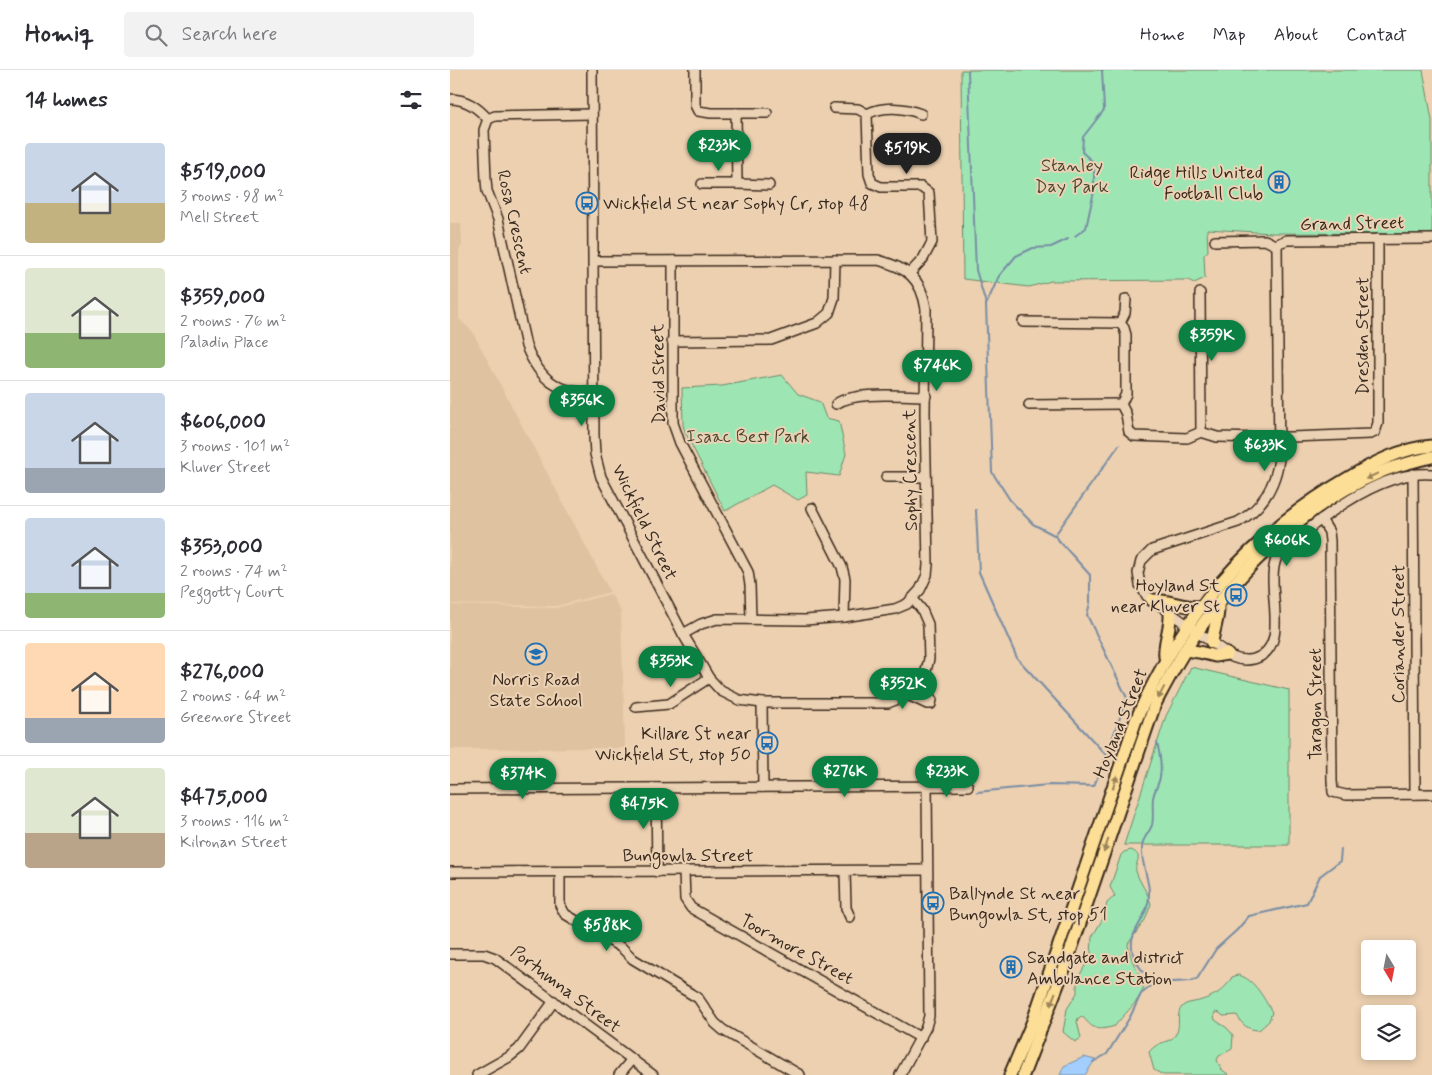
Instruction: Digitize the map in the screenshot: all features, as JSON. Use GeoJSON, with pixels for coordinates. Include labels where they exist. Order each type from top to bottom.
{"type":"FeatureCollection","features":[{"type":"Feature","properties":{"kind":"main road","name":"Hoyland Street"},"geometry":{"type":"LineString","coordinates":[[1023,1075],[1066,964],[1155,704],[1185,650],[1200,607],[1247,554],[1287,519],[1314,499],[1356,473],[1385,459],[1410,449],[1432,446]]}},
{"type":"Feature","properties":{"kind":"main road","name":"Hoyland Street"},"geometry":{"type":"LineString","coordinates":[[1010,1075],[1033,1021],[1136,720],[1151,686],[1166,659],[1192,629],[1218,604],[1250,566],[1320,507],[1371,476],[1394,467],[1432,457]]}},
{"type":"Feature","properties":{"kind":"main road"},"geometry":{"type":"LineString","coordinates":[[1152,600],[1162,600],[1187,607],[1200,607]]}},
{"type":"Feature","properties":{"kind":"main road"},"geometry":{"type":"LineString","coordinates":[[1212,643],[1218,604]]}},
{"type":"Feature","properties":{"kind":"main road"},"geometry":{"type":"LineString","coordinates":[[1166,659],[1164,650],[1170,614]]}},
{"type":"Feature","properties":{"kind":"main road"},"geometry":{"type":"LineString","coordinates":[[1185,650],[1215,656],[1227,654]]}},
{"type":"Feature","properties":{"kind":"street","name":"Wickfield Street"},"geometry":{"type":"LineString","coordinates":[[592,70],[596,454],[601,476],[683,634],[709,678],[720,691],[739,700],[762,703],[888,703],[908,695],[920,683],[925,675],[929,659],[928,624],[922,610],[913,600]]}},
{"type":"Feature","properties":{"kind":"street"},"geometry":{"type":"LineString","coordinates":[[695,70],[696,105],[698,111],[711,113],[767,113]]}},
{"type":"Feature","properties":{"kind":"street"},"geometry":{"type":"LineString","coordinates":[[450,99],[458,99],[469,103],[480,110],[488,119],[495,116],[592,114]]}},
{"type":"Feature","properties":{"kind":"street"},"geometry":{"type":"LineString","coordinates":[[834,108],[858,109],[866,114]]}},
{"type":"Feature","properties":{"kind":"street"},"geometry":{"type":"LineString","coordinates":[[866,114],[875,110],[908,109],[921,114]]}},
{"type":"Feature","properties":{"kind":"street"},"geometry":{"type":"LineString","coordinates":[[736,113],[737,184]]}},
{"type":"Feature","properties":{"kind":"street"},"geometry":{"type":"LineString","coordinates":[[594,261],[878,260],[898,266],[910,273],[923,259],[932,242],[930,199],[928,193],[921,186],[881,187],[872,183],[869,174],[866,114]]}},
{"type":"Feature","properties":{"kind":"street","name":"Rosa Crescent"},"geometry":{"type":"LineString","coordinates":[[488,119],[484,130],[486,185],[498,219],[530,357],[546,379],[561,389],[570,392],[594,393]]}},
{"type":"Feature","properties":{"kind":"street"},"geometry":{"type":"LineString","coordinates":[[702,184],[769,185]]}},
{"type":"Feature","properties":{"kind":"street","name":"Dresden Street"},"geometry":{"type":"LineString","coordinates":[[1278,437],[1363,435],[1375,432],[1378,423],[1378,239]]}},
{"type":"Feature","properties":{"kind":"street","name":"Grand Street"},"geometry":{"type":"LineString","coordinates":[[1215,242],[1265,240],[1277,246],[1287,240],[1432,239]]}},
{"type":"Feature","properties":{"kind":"street"},"geometry":{"type":"LineString","coordinates":[[1277,246],[1279,459],[1276,476],[1270,491],[1254,511],[1238,522],[1159,547],[1146,555],[1139,568],[1138,579],[1143,590],[1170,614],[1227,654],[1237,659],[1249,660],[1263,655],[1272,643],[1274,631],[1274,566],[1280,552],[1320,519],[1365,492],[1395,478],[1413,474],[1432,474]]}},
{"type":"Feature","properties":{"kind":"street"},"geometry":{"type":"LineString","coordinates":[[672,341],[771,340],[818,323],[828,313],[834,298],[835,260]]}},
{"type":"Feature","properties":{"kind":"street","name":"David Street"},"geometry":{"type":"LineString","coordinates":[[673,261],[672,341],[674,423],[676,433],[748,572],[751,619]]}},
{"type":"Feature","properties":{"kind":"street","name":"Sophy Crescent"},"geometry":{"type":"LineString","coordinates":[[910,273],[924,296],[926,310],[928,565],[927,575],[913,600]]}},
{"type":"Feature","properties":{"kind":"street"},"geometry":{"type":"LineString","coordinates":[[1200,293],[1201,432]]}},
{"type":"Feature","properties":{"kind":"street"},"geometry":{"type":"LineString","coordinates":[[1120,323],[1125,313],[1126,299]]}},
{"type":"Feature","properties":{"kind":"street"},"geometry":{"type":"LineString","coordinates":[[1024,322],[1120,323]]}},
{"type":"Feature","properties":{"kind":"street"},"geometry":{"type":"LineString","coordinates":[[1120,323],[1124,328],[1126,336],[1126,394],[1121,404]]}},
{"type":"Feature","properties":{"kind":"street"},"geometry":{"type":"LineString","coordinates":[[836,404],[843,399],[857,397],[926,396]]}},
{"type":"Feature","properties":{"kind":"street"},"geometry":{"type":"LineString","coordinates":[[1121,404],[1126,414],[1129,432],[1134,436],[1187,438],[1201,432],[1217,437],[1278,437]]}},
{"type":"Feature","properties":{"kind":"street"},"geometry":{"type":"LineString","coordinates":[[1029,405],[1121,404]]}},
{"type":"Feature","properties":{"kind":"street","name":"Coriander Street"},"geometry":{"type":"LineString","coordinates":[[1413,474],[1415,794]]}},
{"type":"Feature","properties":{"kind":"street"},"geometry":{"type":"LineString","coordinates":[[886,477],[926,477]]}},
{"type":"Feature","properties":{"kind":"street"},"geometry":{"type":"LineString","coordinates":[[812,508],[842,567],[845,579],[844,617]]}},
{"type":"Feature","properties":{"kind":"street","name":"Taragon Street"},"geometry":{"type":"LineString","coordinates":[[1320,519],[1329,532],[1330,541],[1333,790],[1336,794],[1346,795],[1432,794]]}},
{"type":"Feature","properties":{"kind":"street"},"geometry":{"type":"LineString","coordinates":[[683,634],[701,624],[717,620],[805,620],[844,617],[895,609],[913,600]]}},
{"type":"Feature","properties":{"kind":"street"},"geometry":{"type":"LineString","coordinates":[[636,707],[669,704],[709,678]]}},
{"type":"Feature","properties":{"kind":"street"},"geometry":{"type":"LineString","coordinates":[[908,695],[931,704],[932,700],[920,683]]}},
{"type":"Feature","properties":{"kind":"street"},"geometry":{"type":"LineString","coordinates":[[762,703],[764,786]]}},
{"type":"Feature","properties":{"kind":"street"},"geometry":{"type":"LineString","coordinates":[[900,1075],[921,1038],[929,1016],[927,786]]}},
{"type":"Feature","properties":{"kind":"street"},"geometry":{"type":"LineString","coordinates":[[450,789],[968,786]]}},
{"type":"Feature","properties":{"kind":"street"},"geometry":{"type":"LineString","coordinates":[[656,788],[656,872]]}},
{"type":"Feature","properties":{"kind":"street"},"geometry":{"type":"LineString","coordinates":[[845,870],[846,908],[850,917]]}},
{"type":"Feature","properties":{"kind":"street","name":"Bungowla Street"},"geometry":{"type":"LineString","coordinates":[[450,872],[927,870]]}},
{"type":"Feature","properties":{"kind":"street"},"geometry":{"type":"LineString","coordinates":[[560,872],[560,905],[565,914],[622,948],[633,959],[698,998],[715,1023],[723,1030],[800,1075]]}},
{"type":"Feature","properties":{"kind":"street","name":"Toormore Street"},"geometry":{"type":"LineString","coordinates":[[684,872],[685,899],[691,908],[921,1038]]}},
{"type":"Feature","properties":{"kind":"street","name":"Portumna Street"},"geometry":{"type":"LineString","coordinates":[[450,954],[484,954],[496,958],[653,1075]]}},
{"type":"Feature","properties":{"kind":"street"},"geometry":{"type":"LineString","coordinates":[[477,1075],[509,1057],[519,1049],[554,1001]]}},
{"type":"Feature","properties":{"kind":"street"},"geometry":{"type":"LineString","coordinates":[[619,1075],[632,1059]]}},
{"type":"Feature","properties":{"kind":"shaded area"},"geometry":{"type":"Polygon","coordinates":[[[450,223],[461,223],[459,319],[472,331],[610,592],[556,606],[450,604],[450,223]]]}},
{"type":"Feature","properties":{"kind":"shaded area","name":"Norris Road State School"},"geometry":{"type":"Polygon","coordinates":[[[611,594],[621,612],[625,748],[450,749],[450,605],[556,608],[611,594]]]}},
{"type":"Feature","properties":{"kind":"green space","name":"Stanley Day Park"},"geometry":{"type":"Polygon","coordinates":[[[961,70],[1423,70],[1432,120],[1432,234],[1272,233],[1207,229],[1208,251],[1204,255],[1205,278],[1194,283],[1188,280],[1051,281],[1029,287],[963,279],[961,70]]]}},
{"type":"Feature","properties":{"kind":"green space","name":"Isaac Best Park"},"geometry":{"type":"Polygon","coordinates":[[[782,375],[798,394],[820,402],[826,418],[839,421],[846,454],[839,476],[806,472],[807,495],[798,500],[772,485],[725,511],[685,432],[683,425],[682,388],[722,386],[782,375]]]}},
{"type":"Feature","properties":{"kind":"green space"},"geometry":{"type":"Polygon","coordinates":[[[1191,667],[1289,690],[1289,845],[1124,845],[1166,716],[1191,667]]]}},
{"type":"Feature","properties":{"kind":"green space"},"geometry":{"type":"Polygon","coordinates":[[[1131,850],[1138,857],[1136,871],[1151,904],[1145,920],[1128,944],[1137,971],[1143,980],[1144,987],[1138,998],[1115,1026],[1100,1029],[1090,1025],[1083,1017],[1078,1018],[1077,1022],[1081,1038],[1075,1042],[1063,1032],[1067,1009],[1077,993],[1077,980],[1091,955],[1092,937],[1104,917],[1107,903],[1115,896],[1110,887],[1121,855],[1131,850]]]}},
{"type":"Feature","properties":{"kind":"green space"},"geometry":{"type":"Polygon","coordinates":[[[1238,975],[1254,985],[1272,1012],[1269,1021],[1259,1030],[1245,1026],[1237,1015],[1223,1016],[1215,1012],[1215,1020],[1227,1028],[1233,1035],[1232,1049],[1219,1056],[1217,1060],[1221,1069],[1229,1075],[1163,1075],[1154,1070],[1149,1052],[1157,1045],[1172,1039],[1177,1032],[1179,1013],[1182,1007],[1216,994],[1227,985],[1232,977],[1238,975]]]}},
{"type":"Feature","properties":{"kind":"water"},"geometry":{"type":"Polygon","coordinates":[[[1084,1057],[1095,1060],[1085,1075],[1060,1075],[1064,1066],[1084,1057]]]}},
{"type":"Feature","properties":{"kind":"waterway"},"geometry":{"type":"LineString","coordinates":[[1075,236],[1086,228],[1094,191],[1094,163],[1082,152],[1083,137],[1104,110],[1102,70]]}},
{"type":"Feature","properties":{"kind":"waterway"},"geometry":{"type":"LineString","coordinates":[[968,71],[976,270],[986,304]]}},
{"type":"Feature","properties":{"kind":"waterway"},"geometry":{"type":"LineString","coordinates":[[977,792],[1048,785],[1094,786],[1127,698],[1087,615],[1090,603],[1090,575],[1054,535],[1033,524],[1010,500],[992,472],[986,305],[999,276],[1016,256],[1033,248],[1051,247],[1068,239]]}},
{"type":"Feature","properties":{"kind":"waterway"},"geometry":{"type":"LineString","coordinates":[[1055,535],[1119,445]]}},
{"type":"Feature","properties":{"kind":"waterway"},"geometry":{"type":"LineString","coordinates":[[976,510],[979,572],[1017,658],[1106,755]]}},
{"type":"Feature","properties":{"kind":"waterway"},"geometry":{"type":"LineString","coordinates":[[1093,1062],[1107,1054],[1130,1017],[1141,994],[1155,983],[1140,968],[1136,961],[1133,955],[1132,941],[1148,903],[1149,887],[1142,850],[1143,842],[1152,825],[1153,798],[1160,777],[1161,768],[1157,743]]}},
{"type":"Feature","properties":{"kind":"waterway"},"geometry":{"type":"LineString","coordinates":[[1156,983],[1197,979],[1216,949],[1249,916],[1307,903],[1320,876],[1340,861],[1341,849]]}},
{"type":"Feature","properties":{"kind":"place","name":"Ridge Hills United Football Club"},"geometry":{"type":"Point","coordinates":[1279,182]}},
{"type":"Feature","properties":{"kind":"place","name":"Wickfield St near Sophy Cr, stop 48"},"geometry":{"type":"Point","coordinates":[587,203]}},
{"type":"Feature","properties":{"kind":"place","name":"Hoyland St near Kluver St"},"geometry":{"type":"Point","coordinates":[1236,595]}},
{"type":"Feature","properties":{"kind":"place","name":"Norris Road State School"},"geometry":{"type":"Point","coordinates":[536,654]}},
{"type":"Feature","properties":{"kind":"place","name":"Killare St near Wickfield St, stop 50"},"geometry":{"type":"Point","coordinates":[767,743]}},
{"type":"Feature","properties":{"kind":"place","name":"Ballynde St near Bungowla St, stop 51"},"geometry":{"type":"Point","coordinates":[933,903]}},
{"type":"Feature","properties":{"kind":"place","name":"Sandgate and district Ambulance Station"},"geometry":{"type":"Point","coordinates":[1011,967]}}]}
